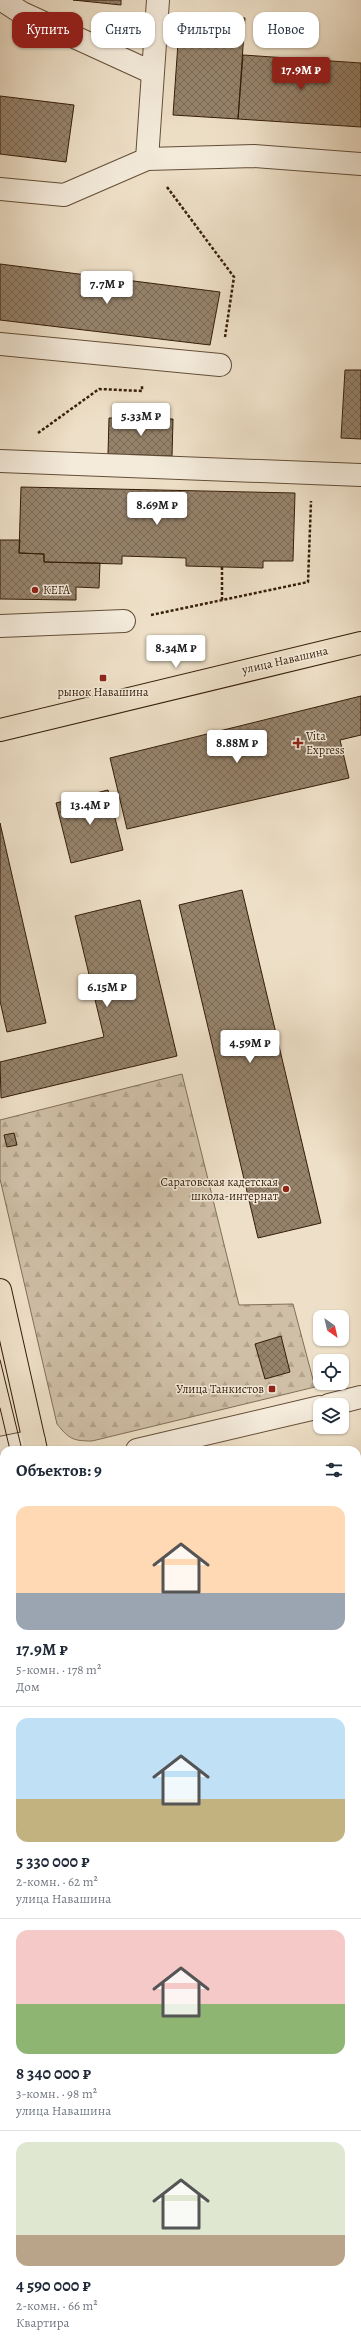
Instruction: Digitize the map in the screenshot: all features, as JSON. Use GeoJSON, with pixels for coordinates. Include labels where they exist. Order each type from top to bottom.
{"type":"FeatureCollection","features":[{"type":"Feature","properties":{"kind":"main road","name":"улица Навашина"},"geometry":{"type":"LineString","coordinates":[[0,730],[361,643]]}},
{"type":"Feature","properties":{"kind":"main road"},"geometry":{"type":"LineString","coordinates":[[0,1290],[35,1446]]}},
{"type":"Feature","properties":{"kind":"street"},"geometry":{"type":"LineString","coordinates":[[2,0],[22,13],[151,72]]}},
{"type":"Feature","properties":{"kind":"street"},"geometry":{"type":"LineString","coordinates":[[147,159],[151,72],[158,0]]}},
{"type":"Feature","properties":{"kind":"street"},"geometry":{"type":"LineString","coordinates":[[0,189],[64,195],[147,159],[254,156],[361,164]]}},
{"type":"Feature","properties":{"kind":"street"},"geometry":{"type":"LineString","coordinates":[[0,344],[220,365]]}},
{"type":"Feature","properties":{"kind":"street"},"geometry":{"type":"LineString","coordinates":[[0,461],[361,475]]}},
{"type":"Feature","properties":{"kind":"street"},"geometry":{"type":"LineString","coordinates":[[0,626],[124,621]]}},
{"type":"Feature","properties":{"kind":"street"},"geometry":{"type":"LineString","coordinates":[[349,1401],[361,1398]]}},
{"type":"Feature","properties":{"kind":"street"},"geometry":{"type":"LineString","coordinates":[[154,1446],[313,1409]]}},
{"type":"Feature","properties":{"kind":"path"},"geometry":{"type":"LineString","coordinates":[[147,159],[234,277],[220,365]]}},
{"type":"Feature","properties":{"kind":"path"},"geometry":{"type":"LineString","coordinates":[[37,433],[99,390],[142,391]]}},
{"type":"Feature","properties":{"kind":"path"},"geometry":{"type":"LineString","coordinates":[[124,621],[308,582],[312,473]]}},
{"type":"Feature","properties":{"kind":"path"},"geometry":{"type":"LineString","coordinates":[[222,567],[222,600]]}},
{"type":"Feature","properties":{"kind":"green space"},"geometry":{"type":"Polygon","coordinates":[[[182,1074],[239,1305],[293,1304],[313,1379],[313,1387],[92,1441],[76,1440],[68,1436],[57,1424],[0,1179],[0,1120],[182,1074]]]}},
{"type":"Feature","properties":{"kind":"building"},"geometry":{"type":"Polygon","coordinates":[[[73,0],[121,0],[121,5],[73,0]]]}},
{"type":"Feature","properties":{"kind":"building"},"geometry":{"type":"Polygon","coordinates":[[[178,48],[243,48],[238,119],[173,115],[178,48]]]}},
{"type":"Feature","properties":{"kind":"building"},"geometry":{"type":"Polygon","coordinates":[[[243,55],[361,63],[361,127],[238,119],[243,55]]]}},
{"type":"Feature","properties":{"kind":"building"},"geometry":{"type":"Polygon","coordinates":[[[0,96],[74,105],[66,162],[0,154],[0,96]]]}},
{"type":"Feature","properties":{"kind":"building"},"geometry":{"type":"Polygon","coordinates":[[[0,264],[220,292],[210,345],[0,320],[0,264]]]}},
{"type":"Feature","properties":{"kind":"building"},"geometry":{"type":"Polygon","coordinates":[[[345,370],[361,370],[361,439],[341,438],[345,370]]]}},
{"type":"Feature","properties":{"kind":"building"},"geometry":{"type":"Polygon","coordinates":[[[109,418],[173,419],[172,456],[108,454],[109,418]]]}},
{"type":"Feature","properties":{"kind":"building"},"geometry":{"type":"Polygon","coordinates":[[[21,487],[295,493],[293,561],[263,561],[263,568],[186,566],[186,558],[122,556],[122,564],[44,562],[44,554],[19,553],[21,487]]]}},
{"type":"Feature","properties":{"kind":"building"},"geometry":{"type":"Polygon","coordinates":[[[0,540],[20,540],[19,553],[44,554],[44,562],[100,563],[99,588],[76,587],[76,600],[0,599],[0,540]]]}},
{"type":"Feature","properties":{"kind":"building"},"geometry":{"type":"Polygon","coordinates":[[[361,696],[361,735],[340,740],[349,778],[127,829],[110,758],[361,696]]]}},
{"type":"Feature","properties":{"kind":"building"},"geometry":{"type":"Polygon","coordinates":[[[108,790],[123,850],[71,863],[56,803],[108,790]]]}},
{"type":"Feature","properties":{"kind":"building"},"geometry":{"type":"Polygon","coordinates":[[[0,823],[46,1023],[7,1032],[0,1001],[0,823]]]}},
{"type":"Feature","properties":{"kind":"building"},"geometry":{"type":"Polygon","coordinates":[[[242,890],[321,1223],[258,1238],[179,905],[242,890]]]}},
{"type":"Feature","properties":{"kind":"building"},"geometry":{"type":"Polygon","coordinates":[[[140,900],[177,1056],[1,1098],[0,1062],[104,1037],[75,916],[140,900]]]}},
{"type":"Feature","properties":{"kind":"building"},"geometry":{"type":"Polygon","coordinates":[[[14,1133],[17,1145],[7,1147],[4,1135],[14,1133]]]}},
{"type":"Feature","properties":{"kind":"building"},"geometry":{"type":"Polygon","coordinates":[[[281,1336],[290,1372],[265,1379],[255,1344],[281,1336]]]}},
{"type":"Feature","properties":{"kind":"tram line"},"geometry":{"type":"LineString","coordinates":[[0,1360],[21,1446]]}},
{"type":"Feature","properties":{"kind":"tram line"},"geometry":{"type":"LineString","coordinates":[[0,1408],[9,1446]]}},
{"type":"Feature","properties":{"kind":"place","name":"КЕГА"},"geometry":{"type":"Point","coordinates":[35,590]}},
{"type":"Feature","properties":{"kind":"place","name":"рынок Навашина"},"geometry":{"type":"Point","coordinates":[103,678]}},
{"type":"Feature","properties":{"kind":"place","name":"Vita Express"},"geometry":{"type":"Point","coordinates":[298,743]}},
{"type":"Feature","properties":{"kind":"place","name":"Саратовская кадетская школа-интернат"},"geometry":{"type":"Point","coordinates":[286,1189]}},
{"type":"Feature","properties":{"kind":"place","name":"Улица Танкистов"},"geometry":{"type":"Point","coordinates":[272,1389]}}]}
